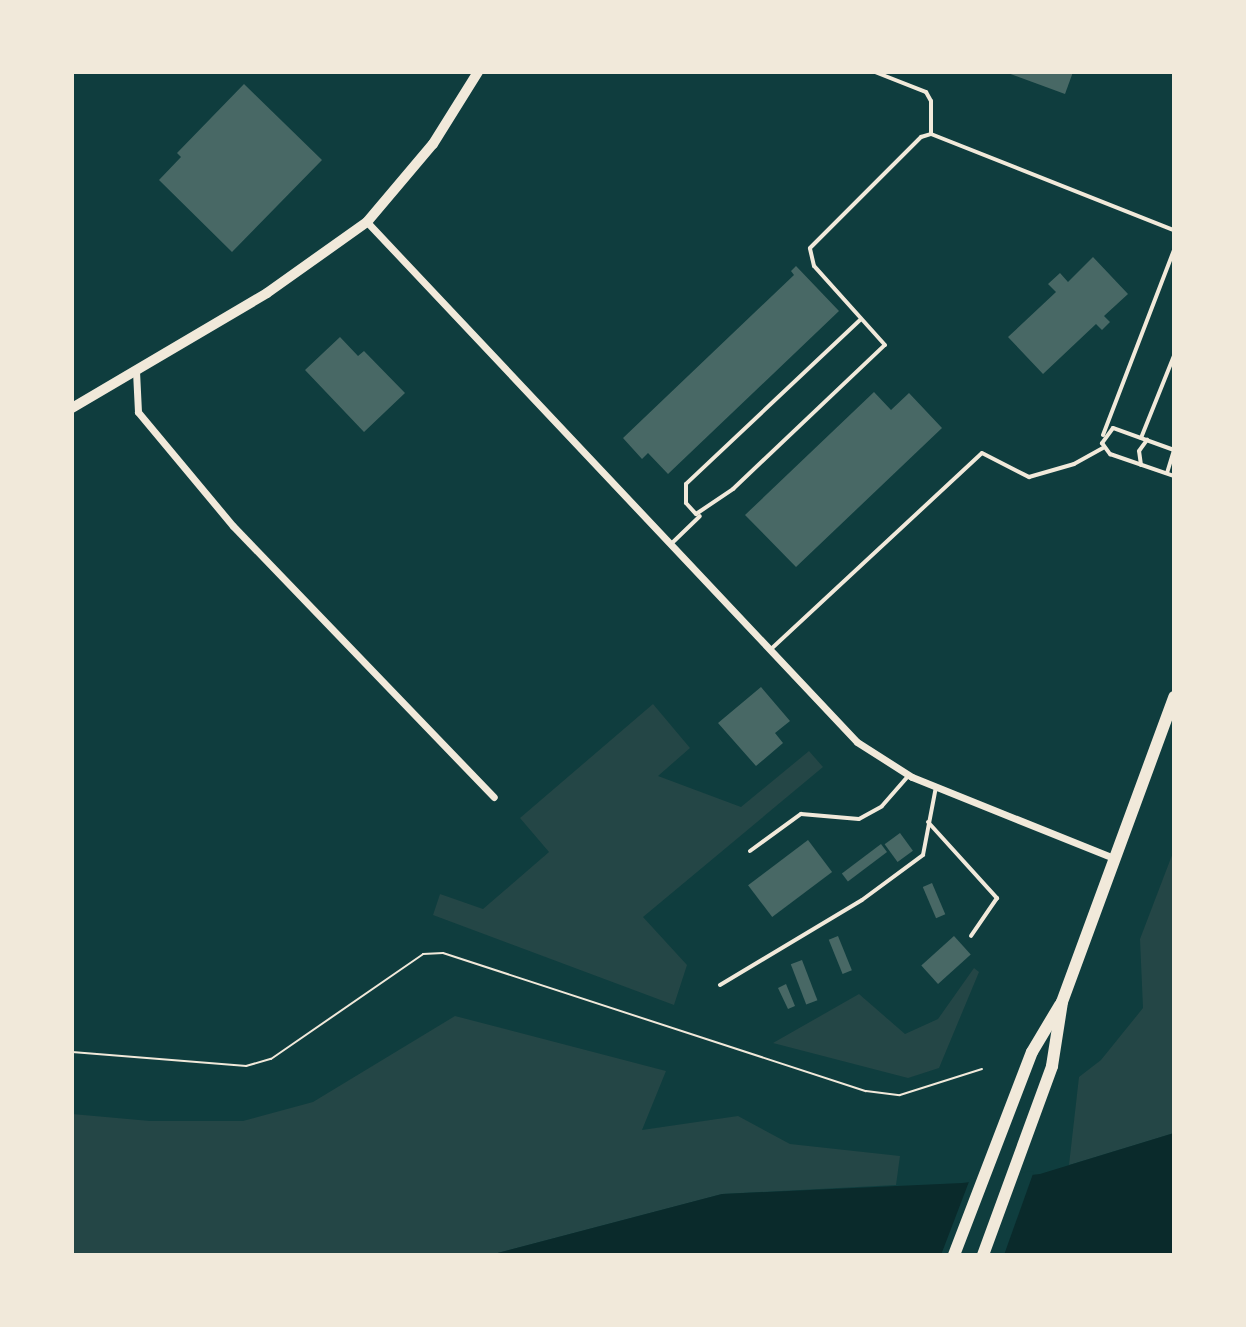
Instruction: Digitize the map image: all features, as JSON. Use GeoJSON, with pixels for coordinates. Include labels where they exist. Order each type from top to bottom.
{"type":"FeatureCollection","features":[{"type":"Feature","properties":{"kind":"main road"},"geometry":{"type":"LineString","coordinates":[[72,408],[298,273],[367,222],[433,144],[478,72]]}},
{"type":"Feature","properties":{"kind":"main road"},"geometry":{"type":"LineString","coordinates":[[983,1255],[1052,1066],[1062,1002],[1174,697]]}},
{"type":"Feature","properties":{"kind":"main road"},"geometry":{"type":"LineString","coordinates":[[954,1255],[1032,1052],[1062,1002]]}},
{"type":"Feature","properties":{"kind":"street"},"geometry":{"type":"LineString","coordinates":[[367,222],[857,742],[909,775],[1114,858]]}},
{"type":"Feature","properties":{"kind":"street"},"geometry":{"type":"LineString","coordinates":[[136,371],[138,412],[233,526],[494,797]]}},
{"type":"Feature","properties":{"kind":"lane"},"geometry":{"type":"LineString","coordinates":[[875,72],[926,92],[931,101],[931,134]]}},
{"type":"Feature","properties":{"kind":"lane"},"geometry":{"type":"LineString","coordinates":[[671,544],[885,345],[814,266],[810,248],[921,137],[931,134],[1174,230]]}},
{"type":"Feature","properties":{"kind":"lane"},"geometry":{"type":"LineString","coordinates":[[1103,448],[1103,435],[1174,250]]}},
{"type":"Feature","properties":{"kind":"lane"},"geometry":{"type":"LineString","coordinates":[[700,516],[686,503],[686,484],[860,320]]}},
{"type":"Feature","properties":{"kind":"lane"},"geometry":{"type":"LineString","coordinates":[[1141,465],[1139,451],[1174,356]]}},
{"type":"Feature","properties":{"kind":"lane"},"geometry":{"type":"LineString","coordinates":[[1103,435],[1113,428],[1174,450],[1166,462],[1167,474]]}},
{"type":"Feature","properties":{"kind":"lane"},"geometry":{"type":"LineString","coordinates":[[1103,448],[1174,476]]}},
{"type":"Feature","properties":{"kind":"lane"},"geometry":{"type":"LineString","coordinates":[[770,650],[982,453],[1029,477],[1074,464],[1103,448]]}},
{"type":"Feature","properties":{"kind":"lane"},"geometry":{"type":"LineString","coordinates":[[750,851],[801,814],[859,819],[882,806],[909,775]]}},
{"type":"Feature","properties":{"kind":"lane"},"geometry":{"type":"LineString","coordinates":[[720,985],[862,900],[923,855],[929,843],[926,820],[936,787]]}},
{"type":"Feature","properties":{"kind":"lane"},"geometry":{"type":"LineString","coordinates":[[926,820],[997,898],[971,936]]}},
{"type":"Feature","properties":{"kind":"path"},"geometry":{"type":"LineString","coordinates":[[72,1052],[246,1066],[271,1059],[423,954],[443,953],[866,1091],[900,1095],[982,1069]]}},
{"type":"Feature","properties":{"kind":"shaded area"},"geometry":{"type":"Polygon","coordinates":[[[653,704],[690,748],[658,776],[741,807],[809,751],[823,767],[643,917],[687,965],[674,1005],[433,915],[440,894],[483,909],[549,852],[520,818],[653,704]]]}},
{"type":"Feature","properties":{"kind":"shaded area"},"geometry":{"type":"Polygon","coordinates":[[[1174,850],[1174,1133],[1069,1165],[1079,1077],[1101,1060],[1143,1008],[1140,939],[1174,850]]]}},
{"type":"Feature","properties":{"kind":"shaded area"},"geometry":{"type":"Polygon","coordinates":[[[974,968],[979,972],[939,1068],[908,1078],[773,1043],[859,994],[905,1034],[938,1019],[974,968]]]}},
{"type":"Feature","properties":{"kind":"shaded area"},"geometry":{"type":"Polygon","coordinates":[[[455,1016],[666,1071],[642,1130],[738,1116],[790,1144],[900,1156],[896,1185],[722,1194],[490,1255],[72,1255],[72,1114],[150,1121],[243,1121],[313,1102],[455,1016]]]}},
{"type":"Feature","properties":{"kind":"shaded area"},"geometry":{"type":"Polygon","coordinates":[[[1174,1133],[1174,1255],[490,1255],[722,1194],[962,1183],[1040,1174],[1174,1133]]]}},
{"type":"Feature","properties":{"kind":"pier"},"geometry":{"type":"Polygon","coordinates":[[[1034,1171],[1004,1255],[941,1255],[970,1179],[1034,1171]]]}},
{"type":"Feature","properties":{"kind":"building"},"geometry":{"type":"Polygon","coordinates":[[[1005,72],[1073,72],[1065,94],[1005,72]]]}},
{"type":"Feature","properties":{"kind":"building"},"geometry":{"type":"Polygon","coordinates":[[[244,84],[322,160],[232,252],[159,180],[181,157],[177,153],[244,84]]]}},
{"type":"Feature","properties":{"kind":"building"},"geometry":{"type":"Polygon","coordinates":[[[1093,257],[1128,294],[1104,316],[1110,322],[1102,330],[1096,324],[1043,374],[1008,337],[1056,292],[1048,284],[1060,273],[1068,282],[1093,257]]]}},
{"type":"Feature","properties":{"kind":"building"},"geometry":{"type":"Polygon","coordinates":[[[796,266],[839,311],[668,474],[648,453],[642,459],[623,438],[794,275],[791,271],[796,266]]]}},
{"type":"Feature","properties":{"kind":"building"},"geometry":{"type":"Polygon","coordinates":[[[340,337],[358,356],[364,351],[405,393],[364,432],[305,370],[340,337]]]}},
{"type":"Feature","properties":{"kind":"building"},"geometry":{"type":"Polygon","coordinates":[[[874,392],[891,410],[909,393],[942,428],[796,567],[745,515],[874,392]]]}},
{"type":"Feature","properties":{"kind":"building"},"geometry":{"type":"Polygon","coordinates":[[[761,687],[790,721],[775,733],[783,743],[756,766],[718,723],[761,687]]]}},
{"type":"Feature","properties":{"kind":"building"},"geometry":{"type":"Polygon","coordinates":[[[900,833],[913,851],[898,862],[885,844],[900,833]]]}},
{"type":"Feature","properties":{"kind":"building"},"geometry":{"type":"Polygon","coordinates":[[[808,840],[832,872],[772,917],[748,885],[808,840]]]}},
{"type":"Feature","properties":{"kind":"building"},"geometry":{"type":"Polygon","coordinates":[[[881,844],[887,852],[848,881],[842,873],[881,844]]]}},
{"type":"Feature","properties":{"kind":"building"},"geometry":{"type":"Polygon","coordinates":[[[932,883],[945,914],[936,918],[923,887],[932,883]]]}},
{"type":"Feature","properties":{"kind":"building"},"geometry":{"type":"Polygon","coordinates":[[[838,936],[852,970],[843,974],[829,940],[838,936]]]}},
{"type":"Feature","properties":{"kind":"building"},"geometry":{"type":"Polygon","coordinates":[[[954,936],[971,955],[938,984],[921,965],[954,936]]]}},
{"type":"Feature","properties":{"kind":"building"},"geometry":{"type":"Polygon","coordinates":[[[802,960],[817,1000],[806,1004],[791,964],[802,960]]]}},
{"type":"Feature","properties":{"kind":"building"},"geometry":{"type":"Polygon","coordinates":[[[786,984],[795,1006],[788,1009],[778,988],[786,984]]]}}]}
